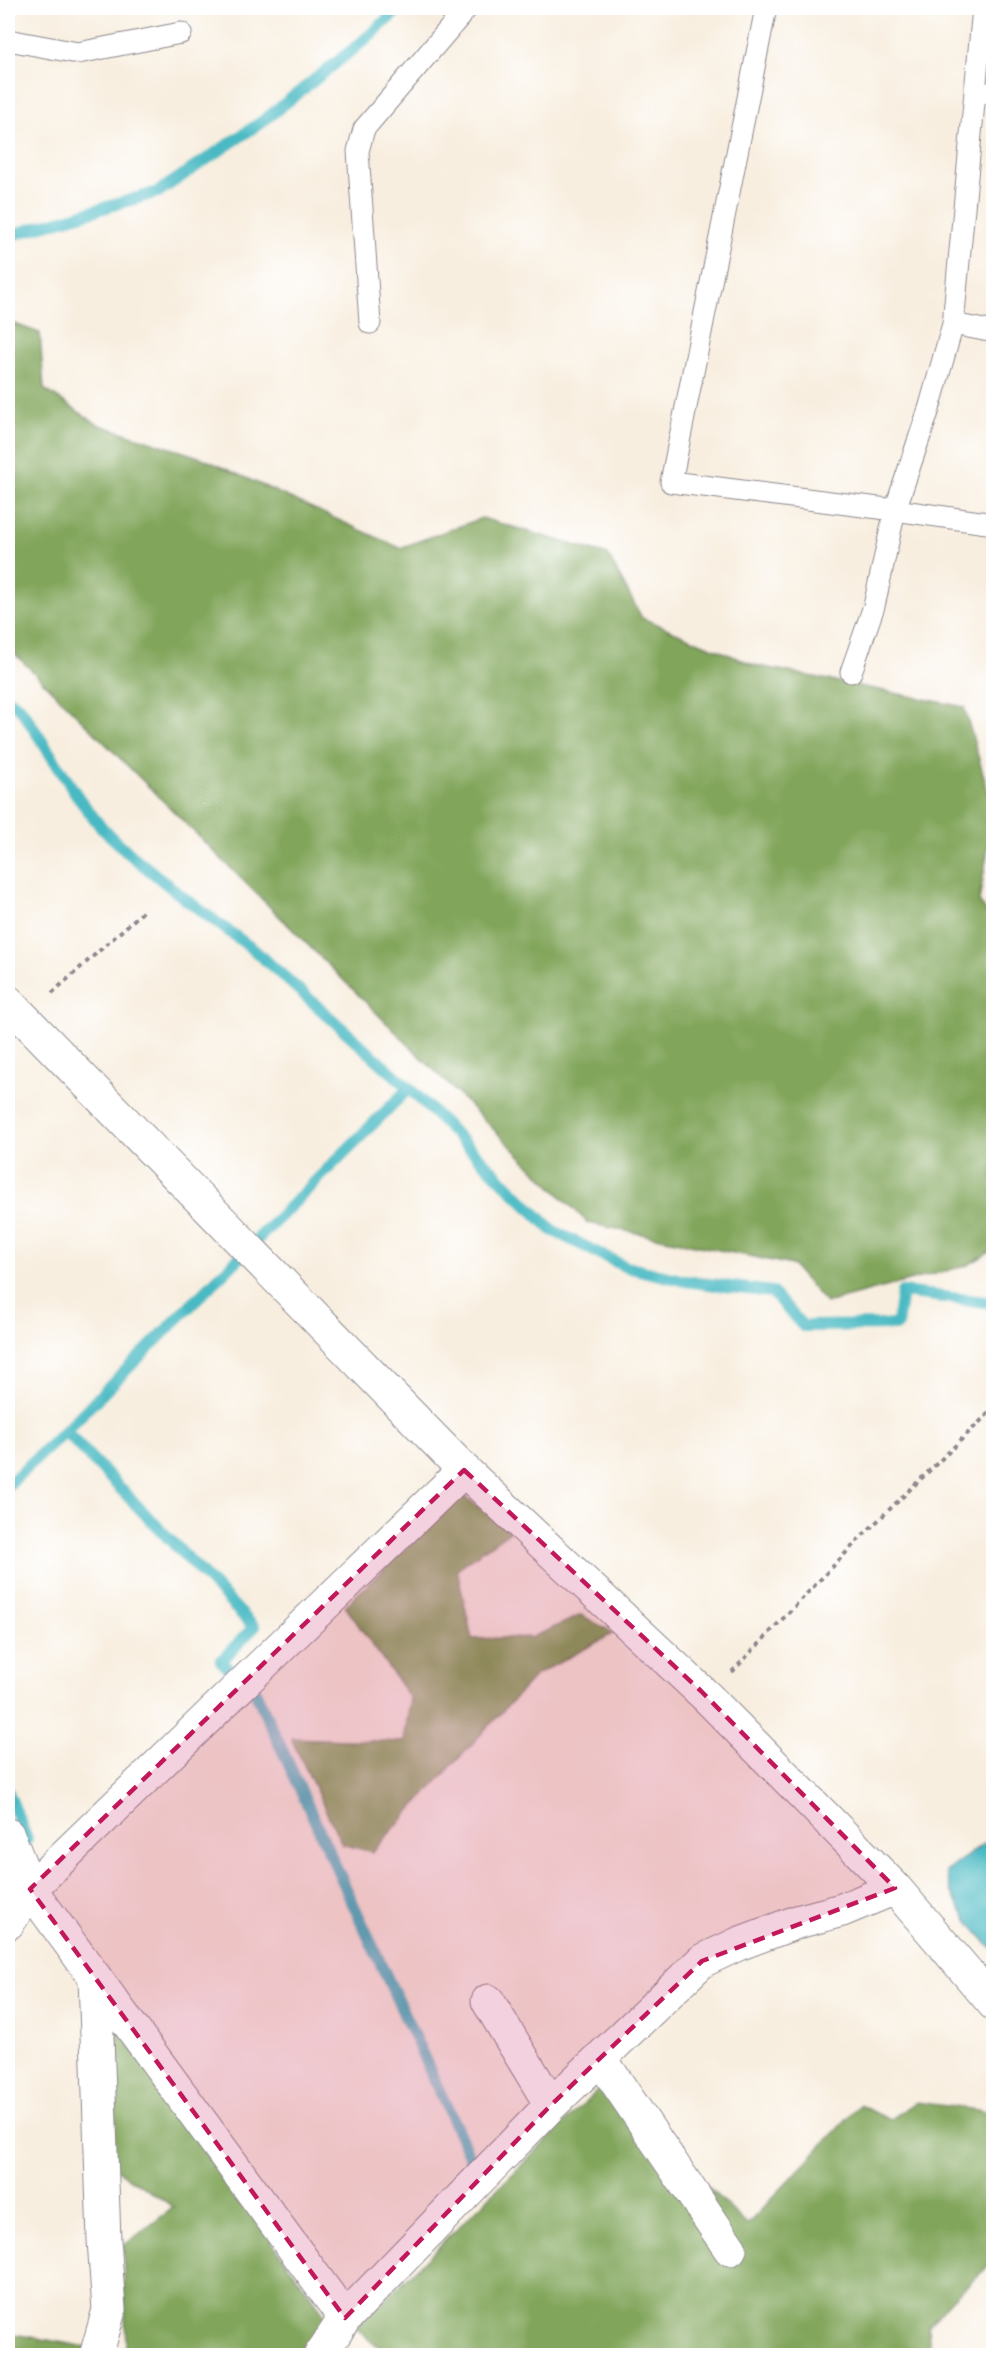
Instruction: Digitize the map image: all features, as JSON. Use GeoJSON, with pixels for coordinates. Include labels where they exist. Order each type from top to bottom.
{"type":"FeatureCollection","features":[{"type":"Feature","properties":{"kind":"street"},"geometry":{"type":"LineString","coordinates":[[13,1018],[464,1470],[708,1697],[895,1888],[993,2004]]}},
{"type":"Feature","properties":{"kind":"street"},"geometry":{"type":"LineString","coordinates":[[8,1923],[30,1889],[464,1470]]}},
{"type":"Feature","properties":{"kind":"street"},"geometry":{"type":"LineString","coordinates":[[8,1835],[30,1889],[345,2318]]}},
{"type":"Feature","properties":{"kind":"street"},"geometry":{"type":"LineString","coordinates":[[320,2355],[345,2318],[551,2105],[702,1961],[738,1944],[797,1922],[842,1910],[895,1888]]}},
{"type":"Feature","properties":{"kind":"street"},"geometry":{"type":"LineString","coordinates":[[95,1977],[104,2240],[109,2310],[96,2355]]}},
{"type":"Feature","properties":{"kind":"street"},"geometry":{"type":"LineString","coordinates":[[488,2001],[551,2105]]}},
{"type":"Feature","properties":{"kind":"street"},"geometry":{"type":"LineString","coordinates":[[600,2058],[730,2249]]}},
{"type":"Feature","properties":{"kind":"lane"},"geometry":{"type":"LineString","coordinates":[[370,323],[358,152],[364,129],[467,8]]}},
{"type":"Feature","properties":{"kind":"lane"},"geometry":{"type":"LineString","coordinates":[[766,8],[670,482],[993,524]]}},
{"type":"Feature","properties":{"kind":"lane"},"geometry":{"type":"LineString","coordinates":[[851,672],[874,606],[895,510],[929,409],[953,324],[984,92],[983,8]]}},
{"type":"Feature","properties":{"kind":"lane"},"geometry":{"type":"LineString","coordinates":[[8,40],[78,53],[180,33]]}},
{"type":"Feature","properties":{"kind":"lane"},"geometry":{"type":"LineString","coordinates":[[953,324],[993,332]]}},
{"type":"Feature","properties":{"kind":"path"},"geometry":{"type":"LineString","coordinates":[[13,1018],[145,910]]}},
{"type":"Feature","properties":{"kind":"path"},"geometry":{"type":"LineString","coordinates":[[708,1697],[860,1538],[993,1408]]}},
{"type":"Feature","properties":{"kind":"highlighted area"},"geometry":{"type":"Polygon","coordinates":[[[464,1470],[701,1691],[895,1888],[702,1961],[551,2105],[345,2318],[30,1889],[464,1470]]]}},
{"type":"Feature","properties":{"kind":"green space"},"geometry":{"type":"Polygon","coordinates":[[[9,322],[40,333],[44,389],[97,424],[202,458],[400,548],[482,518],[608,555],[642,618],[754,665],[964,707],[993,808],[979,901],[994,926],[993,1250],[968,1265],[826,1303],[792,1265],[588,1223],[8,647],[9,322]]]}},
{"type":"Feature","properties":{"kind":"green space"},"geometry":{"type":"Polygon","coordinates":[[[463,1495],[510,1531],[457,1569],[472,1639],[533,1637],[581,1615],[614,1633],[536,1675],[372,1852],[342,1844],[291,1738],[404,1742],[410,1698],[345,1606],[463,1495]]]}},
{"type":"Feature","properties":{"kind":"green space"},"geometry":{"type":"Polygon","coordinates":[[[108,2015],[330,2322],[302,2356],[8,2355],[8,2333],[87,2347],[126,2351],[123,2246],[174,2207],[114,2168],[108,2015]]]}},
{"type":"Feature","properties":{"kind":"green space"},"geometry":{"type":"Polygon","coordinates":[[[603,2085],[747,2225],[860,2105],[890,2120],[915,2102],[993,2112],[993,2262],[951,2300],[928,2327],[930,2355],[390,2356],[356,2328],[603,2085]]]}},
{"type":"Feature","properties":{"kind":"water"},"geometry":{"type":"Polygon","coordinates":[[[993,1836],[993,1949],[957,1903],[946,1872],[993,1836]]]}},
{"type":"Feature","properties":{"kind":"waterway"},"geometry":{"type":"LineString","coordinates":[[8,236],[158,192],[263,121],[362,42],[400,8]]}},
{"type":"Feature","properties":{"kind":"waterway"},"geometry":{"type":"LineString","coordinates":[[8,699],[21,709],[80,800],[101,827],[184,898],[254,950],[409,1088],[552,1230],[626,1267],[685,1281],[772,1292],[803,1326],[897,1325],[902,1292],[994,1303]]}},
{"type":"Feature","properties":{"kind":"waterway"},"geometry":{"type":"LineString","coordinates":[[8,1485],[409,1088]]}},
{"type":"Feature","properties":{"kind":"waterway"},"geometry":{"type":"LineString","coordinates":[[65,1431],[254,1627],[221,1661],[255,1691],[473,2164]]}},
{"type":"Feature","properties":{"kind":"waterway"},"geometry":{"type":"LineString","coordinates":[[8,1792],[27,1840]]}}]}
